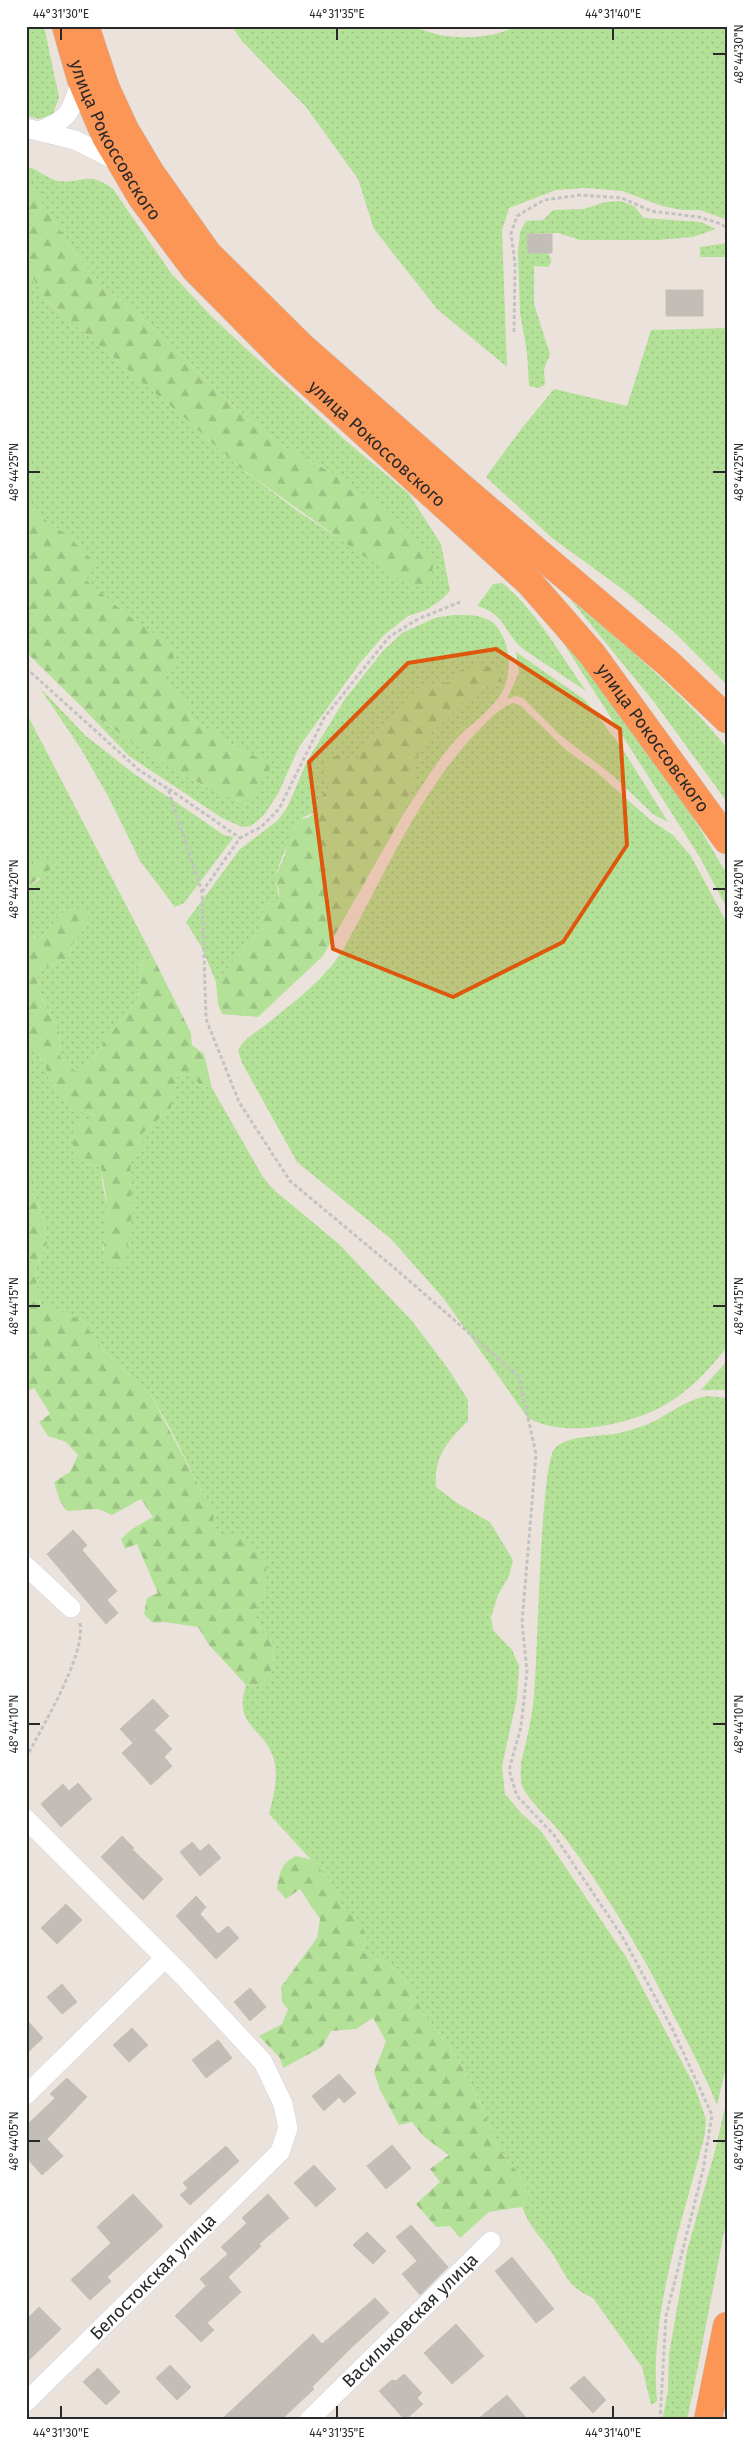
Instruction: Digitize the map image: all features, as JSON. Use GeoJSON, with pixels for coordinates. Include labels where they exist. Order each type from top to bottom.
{"type":"FeatureCollection","features":[{"type":"Feature","properties":{"kind":"highway","name":"улица Рокоссовского"},"geometry":{"type":"LineString","coordinates":[[66,26],[82,79],[106,137],[168,235],[195,269],[286,361],[530,583],[592,654],[727,840]]}},
{"type":"Feature","properties":{"kind":"highway","name":"улица Рокоссовского"},"geometry":{"type":"LineString","coordinates":[[85,26],[106,89],[125,130],[150,172],[208,254],[302,347],[461,487],[669,664],[727,719]]}},
{"type":"Feature","properties":{"kind":"highway"},"geometry":{"type":"LineString","coordinates":[[708,2420],[727,2326]]}},
{"type":"Feature","properties":{"kind":"street"},"geometry":{"type":"LineString","coordinates":[[33,130],[58,124],[68,115],[82,79]]}},
{"type":"Feature","properties":{"kind":"street"},"geometry":{"type":"LineString","coordinates":[[33,130],[75,140],[121,163]]}},
{"type":"Feature","properties":{"kind":"street"},"geometry":{"type":"LineString","coordinates":[[26,1566],[71,1608]]}},
{"type":"Feature","properties":{"kind":"street"},"geometry":{"type":"LineString","coordinates":[[26,1819],[164,1959],[26,2095]]}},
{"type":"Feature","properties":{"kind":"street","name":"Белостокская улица"},"geometry":{"type":"LineString","coordinates":[[26,2402],[280,2152],[288,2128],[283,2104],[263,2062],[184,1977],[164,1959]]}},
{"type":"Feature","properties":{"kind":"street","name":"Васильковская улица"},"geometry":{"type":"LineString","coordinates":[[309,2420],[491,2241]]}},
{"type":"Feature","properties":{"kind":"path"},"geometry":{"type":"LineString","coordinates":[[514,332],[514,264],[511,234],[517,216],[544,200],[581,195],[622,198],[652,211],[699,217],[721,224],[727,228]]}},
{"type":"Feature","properties":{"kind":"path"},"geometry":{"type":"LineString","coordinates":[[202,892],[240,838],[261,827],[279,809],[324,718],[388,637],[418,619],[460,602]]}},
{"type":"Feature","properties":{"kind":"path"},"geometry":{"type":"LineString","coordinates":[[26,668],[139,770],[240,838]]}},
{"type":"Feature","properties":{"kind":"path"},"geometry":{"type":"LineString","coordinates":[[168,789],[202,892],[206,1019],[239,1102],[290,1181],[404,1276],[518,1377],[536,1454],[522,1623],[527,1671],[522,1728],[509,1770],[517,1796],[554,1835],[622,1936],[673,2030],[712,2115],[703,2170],[666,2316],[660,2420]]}},
{"type":"Feature","properties":{"kind":"path"},"geometry":{"type":"LineString","coordinates":[[26,1758],[68,1675],[82,1636],[80,1624],[71,1608]]}},
{"type":"Feature","properties":{"kind":"highlighted area"},"geometry":{"type":"Polygon","coordinates":[[[496,649],[620,729],[627,845],[563,942],[453,997],[333,949],[309,762],[408,663],[496,649]]]}},
{"type":"Feature","properties":{"kind":"green space"},"geometry":{"type":"Polygon","coordinates":[[[44,26],[59,97],[53,114],[39,119],[26,116],[26,28],[44,26]]]}},
{"type":"Feature","properties":{"kind":"green space"},"geometry":{"type":"Polygon","coordinates":[[[232,26],[415,26],[425,31],[451,37],[480,37],[506,31],[516,26],[727,26],[727,220],[700,210],[682,210],[662,206],[622,191],[586,188],[556,190],[509,208],[502,231],[507,367],[437,309],[374,229],[358,179],[306,107],[241,40],[232,26]]]}},
{"type":"Feature","properties":{"kind":"green space"},"geometry":{"type":"Polygon","coordinates":[[[26,167],[35,169],[58,181],[98,180],[113,189],[171,273],[211,316],[345,440],[409,494],[441,544],[450,591],[426,610],[408,616],[384,635],[360,663],[299,747],[278,794],[264,815],[251,826],[242,827],[222,818],[129,756],[81,706],[160,761],[202,785],[246,804],[272,764],[241,750],[190,718],[186,701],[160,679],[126,614],[86,580],[67,535],[26,506],[26,267],[47,301],[238,466],[299,512],[412,587],[344,479],[289,450],[235,408],[151,326],[100,283],[73,251],[51,217],[26,177],[26,167]]]}},
{"type":"Feature","properties":{"kind":"green space"},"geometry":{"type":"Polygon","coordinates":[[[26,177],[73,251],[100,283],[151,326],[235,408],[289,450],[344,479],[418,540],[434,558],[432,573],[426,587],[412,587],[362,555],[238,466],[47,301],[26,267],[26,177]]]}},
{"type":"Feature","properties":{"kind":"green space"},"geometry":{"type":"Polygon","coordinates":[[[620,201],[634,206],[644,218],[701,222],[716,229],[693,237],[658,240],[580,240],[558,233],[527,234],[528,253],[547,253],[551,260],[548,267],[534,266],[534,304],[550,354],[544,369],[545,385],[538,388],[529,386],[527,352],[520,313],[518,252],[520,232],[526,221],[543,220],[553,210],[584,209],[605,202],[620,201]]]}},
{"type":"Feature","properties":{"kind":"green space"},"geometry":{"type":"Polygon","coordinates":[[[727,243],[727,257],[700,257],[700,247],[727,243]]]}},
{"type":"Feature","properties":{"kind":"green space"},"geometry":{"type":"Polygon","coordinates":[[[727,328],[727,685],[674,632],[625,591],[552,538],[486,477],[554,389],[627,406],[651,330],[727,328]]]}},
{"type":"Feature","properties":{"kind":"green space"},"geometry":{"type":"Polygon","coordinates":[[[26,506],[67,535],[96,564],[86,580],[126,614],[173,647],[174,667],[160,679],[186,701],[190,718],[241,750],[273,764],[247,804],[224,796],[165,765],[81,706],[26,652],[26,506]]]}},
{"type":"Feature","properties":{"kind":"green space"},"geometry":{"type":"Polygon","coordinates":[[[502,583],[526,606],[537,620],[586,691],[523,649],[499,618],[486,609],[477,606],[493,584],[502,583]]]}},
{"type":"Feature","properties":{"kind":"green space"},"geometry":{"type":"Polygon","coordinates":[[[570,599],[672,688],[727,748],[727,802],[654,702],[570,599]]]}},
{"type":"Feature","properties":{"kind":"green space"},"geometry":{"type":"Polygon","coordinates":[[[453,615],[483,617],[495,625],[501,633],[508,654],[509,665],[508,676],[501,694],[457,738],[436,765],[404,813],[412,787],[415,760],[431,733],[475,691],[502,681],[459,671],[451,682],[441,683],[399,709],[390,724],[372,736],[362,755],[325,792],[322,809],[298,822],[276,875],[279,902],[262,913],[263,928],[216,982],[201,946],[186,922],[240,849],[277,821],[287,808],[307,761],[345,699],[382,652],[402,633],[435,618],[453,615]]]}},
{"type":"Feature","properties":{"kind":"green space"},"geometry":{"type":"Polygon","coordinates":[[[548,619],[587,666],[670,782],[700,829],[727,874],[727,908],[699,856],[548,619]]]}},
{"type":"Feature","properties":{"kind":"green space"},"geometry":{"type":"Polygon","coordinates":[[[516,652],[585,700],[622,748],[668,822],[654,815],[611,774],[560,735],[523,698],[515,696],[507,699],[519,672],[516,652]]]}},
{"type":"Feature","properties":{"kind":"green space"},"geometry":{"type":"Polygon","coordinates":[[[477,665],[497,667],[502,681],[475,691],[431,733],[415,760],[412,787],[404,813],[323,956],[258,1017],[222,1014],[218,1004],[216,982],[245,949],[246,942],[263,929],[262,913],[267,902],[279,902],[279,891],[275,877],[285,855],[287,841],[300,819],[307,818],[321,809],[319,801],[331,784],[326,778],[326,768],[331,758],[338,755],[356,761],[372,736],[390,724],[399,709],[431,684],[451,682],[459,671],[477,665]]]}},
{"type":"Feature","properties":{"kind":"green space"},"geometry":{"type":"Polygon","coordinates":[[[40,688],[86,736],[133,773],[224,835],[234,837],[184,903],[175,907],[140,861],[109,798],[81,749],[40,688]]]}},
{"type":"Feature","properties":{"kind":"green space"},"geometry":{"type":"Polygon","coordinates":[[[513,703],[520,705],[566,750],[594,770],[653,822],[673,835],[691,856],[727,923],[727,1347],[690,1387],[676,1398],[644,1415],[603,1426],[561,1428],[543,1424],[527,1417],[444,1299],[391,1239],[297,1162],[242,1063],[238,1050],[248,1038],[300,997],[330,968],[345,946],[405,834],[438,780],[457,755],[490,718],[513,703]]]}},
{"type":"Feature","properties":{"kind":"green space"},"geometry":{"type":"Polygon","coordinates":[[[26,712],[154,959],[141,961],[138,1001],[106,1038],[94,1061],[83,1071],[75,1071],[60,1057],[59,1032],[38,990],[37,970],[67,959],[73,943],[88,922],[66,909],[40,938],[26,937],[26,888],[40,879],[37,861],[26,870],[26,712]]]}},
{"type":"Feature","properties":{"kind":"green space"},"geometry":{"type":"Polygon","coordinates":[[[45,859],[57,864],[26,888],[26,870],[37,861],[45,859]]]}},
{"type":"Feature","properties":{"kind":"green space"},"geometry":{"type":"Polygon","coordinates":[[[78,908],[88,911],[88,922],[73,943],[67,959],[37,970],[38,990],[59,1032],[60,1057],[75,1071],[83,1071],[94,1061],[106,1038],[138,1001],[141,961],[154,959],[191,1033],[192,1045],[204,1054],[212,1088],[200,1085],[192,1075],[178,1073],[171,1108],[143,1133],[143,1151],[131,1161],[130,1180],[133,1208],[125,1264],[112,1270],[104,1262],[107,1213],[101,1167],[86,1164],[73,1155],[73,1130],[82,1122],[94,1122],[98,1117],[90,1113],[72,1111],[51,1080],[39,1054],[30,1046],[26,1047],[26,937],[40,938],[66,909],[78,908]]]}},
{"type":"Feature","properties":{"kind":"green space"},"geometry":{"type":"Polygon","coordinates":[[[30,1045],[39,1054],[51,1080],[72,1111],[90,1113],[98,1117],[94,1122],[86,1164],[101,1167],[107,1205],[107,1229],[103,1249],[112,1269],[124,1264],[133,1208],[130,1180],[131,1161],[143,1151],[143,1133],[171,1108],[178,1073],[192,1075],[200,1085],[212,1088],[263,1177],[274,1190],[339,1244],[413,1322],[449,1370],[468,1400],[468,1421],[443,1450],[437,1467],[436,1487],[457,1503],[490,1522],[513,1560],[509,1576],[498,1595],[491,1617],[493,1630],[512,1650],[519,1666],[517,1698],[502,1766],[505,1794],[521,1813],[541,1831],[626,1957],[694,2085],[706,2119],[705,2134],[678,2233],[663,2300],[656,2367],[657,2401],[651,2405],[642,2367],[593,2298],[572,2285],[552,2253],[528,2221],[522,2207],[530,2193],[516,2170],[501,2153],[479,2100],[456,2056],[423,2013],[408,1983],[386,1961],[362,1952],[367,1936],[357,1920],[342,1906],[334,1887],[326,1876],[269,1814],[276,1780],[274,1760],[270,1749],[251,1726],[243,1710],[246,1685],[260,1686],[268,1677],[272,1667],[274,1656],[273,1643],[260,1630],[254,1611],[265,1592],[217,1535],[213,1523],[215,1510],[202,1492],[151,1395],[103,1350],[82,1320],[41,1304],[36,1294],[37,1264],[47,1244],[42,1213],[28,1183],[30,1166],[26,1157],[26,1047],[30,1045]]]}},
{"type":"Feature","properties":{"kind":"green space"},"geometry":{"type":"Polygon","coordinates":[[[26,1157],[30,1166],[28,1183],[42,1213],[47,1244],[37,1264],[36,1294],[41,1304],[82,1320],[103,1350],[151,1395],[202,1492],[215,1510],[213,1523],[217,1535],[241,1536],[266,1563],[265,1592],[254,1611],[260,1630],[273,1643],[273,1661],[271,1672],[260,1686],[246,1685],[209,1645],[198,1627],[164,1622],[153,1623],[144,1614],[147,1598],[158,1593],[137,1544],[125,1549],[121,1539],[132,1529],[153,1517],[141,1499],[112,1515],[98,1509],[67,1511],[60,1501],[54,1482],[70,1472],[78,1455],[66,1442],[48,1436],[39,1422],[50,1414],[34,1388],[26,1392],[26,1157]]]}},
{"type":"Feature","properties":{"kind":"green space"},"geometry":{"type":"Polygon","coordinates":[[[727,1361],[727,1390],[701,1390],[727,1361]]]}},
{"type":"Feature","properties":{"kind":"green space"},"geometry":{"type":"Polygon","coordinates":[[[707,1396],[727,1398],[727,2063],[717,2105],[692,2051],[631,1937],[579,1857],[560,1832],[534,1804],[524,1790],[521,1780],[521,1762],[534,1696],[540,1564],[546,1488],[550,1461],[555,1448],[569,1440],[616,1434],[642,1426],[688,1402],[707,1396]]]}},
{"type":"Feature","properties":{"kind":"green space"},"geometry":{"type":"Polygon","coordinates":[[[296,1856],[312,1860],[326,1876],[334,1887],[342,1906],[357,1919],[367,1936],[362,1952],[386,1961],[408,1983],[423,2013],[456,2056],[479,2100],[501,2153],[516,2170],[530,2193],[522,2207],[489,2212],[460,2238],[450,2226],[436,2227],[416,2204],[440,2182],[430,2169],[449,2155],[424,2137],[412,2122],[399,2125],[380,2090],[374,2072],[386,2041],[373,2018],[356,2029],[331,2031],[322,2047],[283,2068],[280,2058],[259,2036],[282,2024],[288,2009],[282,2002],[281,1987],[317,1938],[320,1919],[300,1889],[286,1899],[277,1889],[284,1866],[296,1856]]]}},
{"type":"Feature","properties":{"kind":"green space"},"geometry":{"type":"Polygon","coordinates":[[[727,2098],[727,2217],[692,2397],[687,2420],[659,2420],[663,2416],[668,2391],[669,2354],[687,2251],[716,2147],[727,2098]]]}},
{"type":"Feature","properties":{"kind":"building"},"geometry":{"type":"Polygon","coordinates":[[[527,234],[552,234],[552,253],[528,253],[527,234]]]}},
{"type":"Feature","properties":{"kind":"building"},"geometry":{"type":"Polygon","coordinates":[[[666,290],[703,290],[703,316],[666,316],[666,290]]]}},
{"type":"Feature","properties":{"kind":"building"},"geometry":{"type":"Polygon","coordinates":[[[73,1530],[87,1545],[82,1550],[117,1591],[107,1600],[118,1613],[106,1624],[47,1554],[73,1530]]]}},
{"type":"Feature","properties":{"kind":"building"},"geometry":{"type":"Polygon","coordinates":[[[153,1699],[169,1716],[154,1730],[172,1749],[164,1757],[172,1766],[151,1785],[122,1753],[133,1743],[120,1729],[153,1699]]]}},
{"type":"Feature","properties":{"kind":"building"},"geometry":{"type":"Polygon","coordinates":[[[78,1783],[92,1799],[61,1827],[41,1804],[63,1784],[69,1791],[78,1783]]]}},
{"type":"Feature","properties":{"kind":"building"},"geometry":{"type":"Polygon","coordinates":[[[122,1836],[134,1848],[132,1849],[163,1879],[143,1900],[101,1857],[122,1836]]]}},
{"type":"Feature","properties":{"kind":"building"},"geometry":{"type":"Polygon","coordinates":[[[192,1842],[200,1851],[209,1844],[221,1858],[200,1876],[180,1852],[192,1842]]]}},
{"type":"Feature","properties":{"kind":"building"},"geometry":{"type":"Polygon","coordinates":[[[196,1896],[206,1907],[200,1914],[218,1934],[228,1926],[239,1938],[216,1959],[176,1916],[196,1896]]]}},
{"type":"Feature","properties":{"kind":"building"},"geometry":{"type":"Polygon","coordinates":[[[66,1904],[82,1920],[57,1944],[41,1928],[66,1904]]]}},
{"type":"Feature","properties":{"kind":"building"},"geometry":{"type":"Polygon","coordinates":[[[62,1984],[77,2002],[62,2014],[47,1997],[62,1984]]]}},
{"type":"Feature","properties":{"kind":"building"},"geometry":{"type":"Polygon","coordinates":[[[250,1988],[266,2007],[250,2021],[234,2002],[250,1988]]]}},
{"type":"Feature","properties":{"kind":"building"},"geometry":{"type":"Polygon","coordinates":[[[26,2019],[43,2038],[26,2054],[26,2019]]]}},
{"type":"Feature","properties":{"kind":"building"},"geometry":{"type":"Polygon","coordinates":[[[132,2028],[148,2045],[129,2062],[113,2045],[132,2028]]]}},
{"type":"Feature","properties":{"kind":"building"},"geometry":{"type":"Polygon","coordinates":[[[218,2040],[232,2058],[206,2078],[192,2060],[218,2040]]]}},
{"type":"Feature","properties":{"kind":"building"},"geometry":{"type":"Polygon","coordinates":[[[339,2074],[356,2093],[344,2103],[339,2097],[324,2111],[312,2096],[339,2074]]]}},
{"type":"Feature","properties":{"kind":"building"},"geometry":{"type":"Polygon","coordinates":[[[67,2078],[87,2097],[47,2139],[63,2156],[42,2175],[26,2157],[26,2126],[55,2098],[50,2094],[67,2078]]]}},
{"type":"Feature","properties":{"kind":"building"},"geometry":{"type":"Polygon","coordinates":[[[392,2145],[411,2168],[386,2189],[367,2166],[392,2145]]]}},
{"type":"Feature","properties":{"kind":"building"},"geometry":{"type":"Polygon","coordinates":[[[226,2146],[239,2161],[190,2205],[180,2195],[188,2188],[183,2183],[226,2146]]]}},
{"type":"Feature","properties":{"kind":"building"},"geometry":{"type":"Polygon","coordinates":[[[314,2165],[336,2189],[316,2207],[294,2183],[314,2165]]]}},
{"type":"Feature","properties":{"kind":"building"},"geometry":{"type":"Polygon","coordinates":[[[133,2194],[163,2226],[107,2277],[111,2281],[90,2300],[71,2280],[111,2243],[97,2227],[133,2194]]]}},
{"type":"Feature","properties":{"kind":"building"},"geometry":{"type":"Polygon","coordinates":[[[268,2194],[289,2218],[259,2244],[261,2246],[228,2277],[241,2292],[207,2323],[214,2330],[201,2342],[175,2316],[206,2286],[200,2279],[228,2254],[221,2247],[247,2223],[242,2218],[268,2194]]]}},
{"type":"Feature","properties":{"kind":"building"},"geometry":{"type":"Polygon","coordinates":[[[411,2225],[448,2267],[420,2295],[402,2274],[417,2261],[396,2237],[411,2225]]]}},
{"type":"Feature","properties":{"kind":"building"},"geometry":{"type":"Polygon","coordinates":[[[367,2232],[386,2251],[373,2264],[353,2245],[367,2232]]]}},
{"type":"Feature","properties":{"kind":"building"},"geometry":{"type":"Polygon","coordinates":[[[512,2257],[554,2309],[536,2323],[495,2271],[512,2257]]]}},
{"type":"Feature","properties":{"kind":"building"},"geometry":{"type":"Polygon","coordinates":[[[375,2298],[389,2313],[351,2348],[312,2387],[314,2389],[281,2420],[221,2420],[313,2334],[322,2344],[375,2298]]]}},
{"type":"Feature","properties":{"kind":"building"},"geometry":{"type":"Polygon","coordinates":[[[39,2307],[61,2329],[26,2363],[26,2320],[39,2307]]]}},
{"type":"Feature","properties":{"kind":"building"},"geometry":{"type":"Polygon","coordinates":[[[456,2324],[484,2356],[452,2384],[424,2353],[456,2324]]]}},
{"type":"Feature","properties":{"kind":"building"},"geometry":{"type":"Polygon","coordinates":[[[170,2365],[191,2387],[177,2400],[156,2378],[170,2365]]]}},
{"type":"Feature","properties":{"kind":"building"},"geometry":{"type":"Polygon","coordinates":[[[98,2368],[120,2392],[106,2405],[83,2382],[98,2368]]]}},
{"type":"Feature","properties":{"kind":"building"},"geometry":{"type":"Polygon","coordinates":[[[404,2374],[422,2393],[417,2398],[423,2404],[405,2420],[379,2391],[392,2380],[396,2381],[404,2374]]]}},
{"type":"Feature","properties":{"kind":"building"},"geometry":{"type":"Polygon","coordinates":[[[584,2376],[606,2400],[593,2413],[570,2388],[584,2376]]]}},
{"type":"Feature","properties":{"kind":"building"},"geometry":{"type":"Polygon","coordinates":[[[507,2395],[528,2420],[477,2420],[507,2395]]]}}]}
